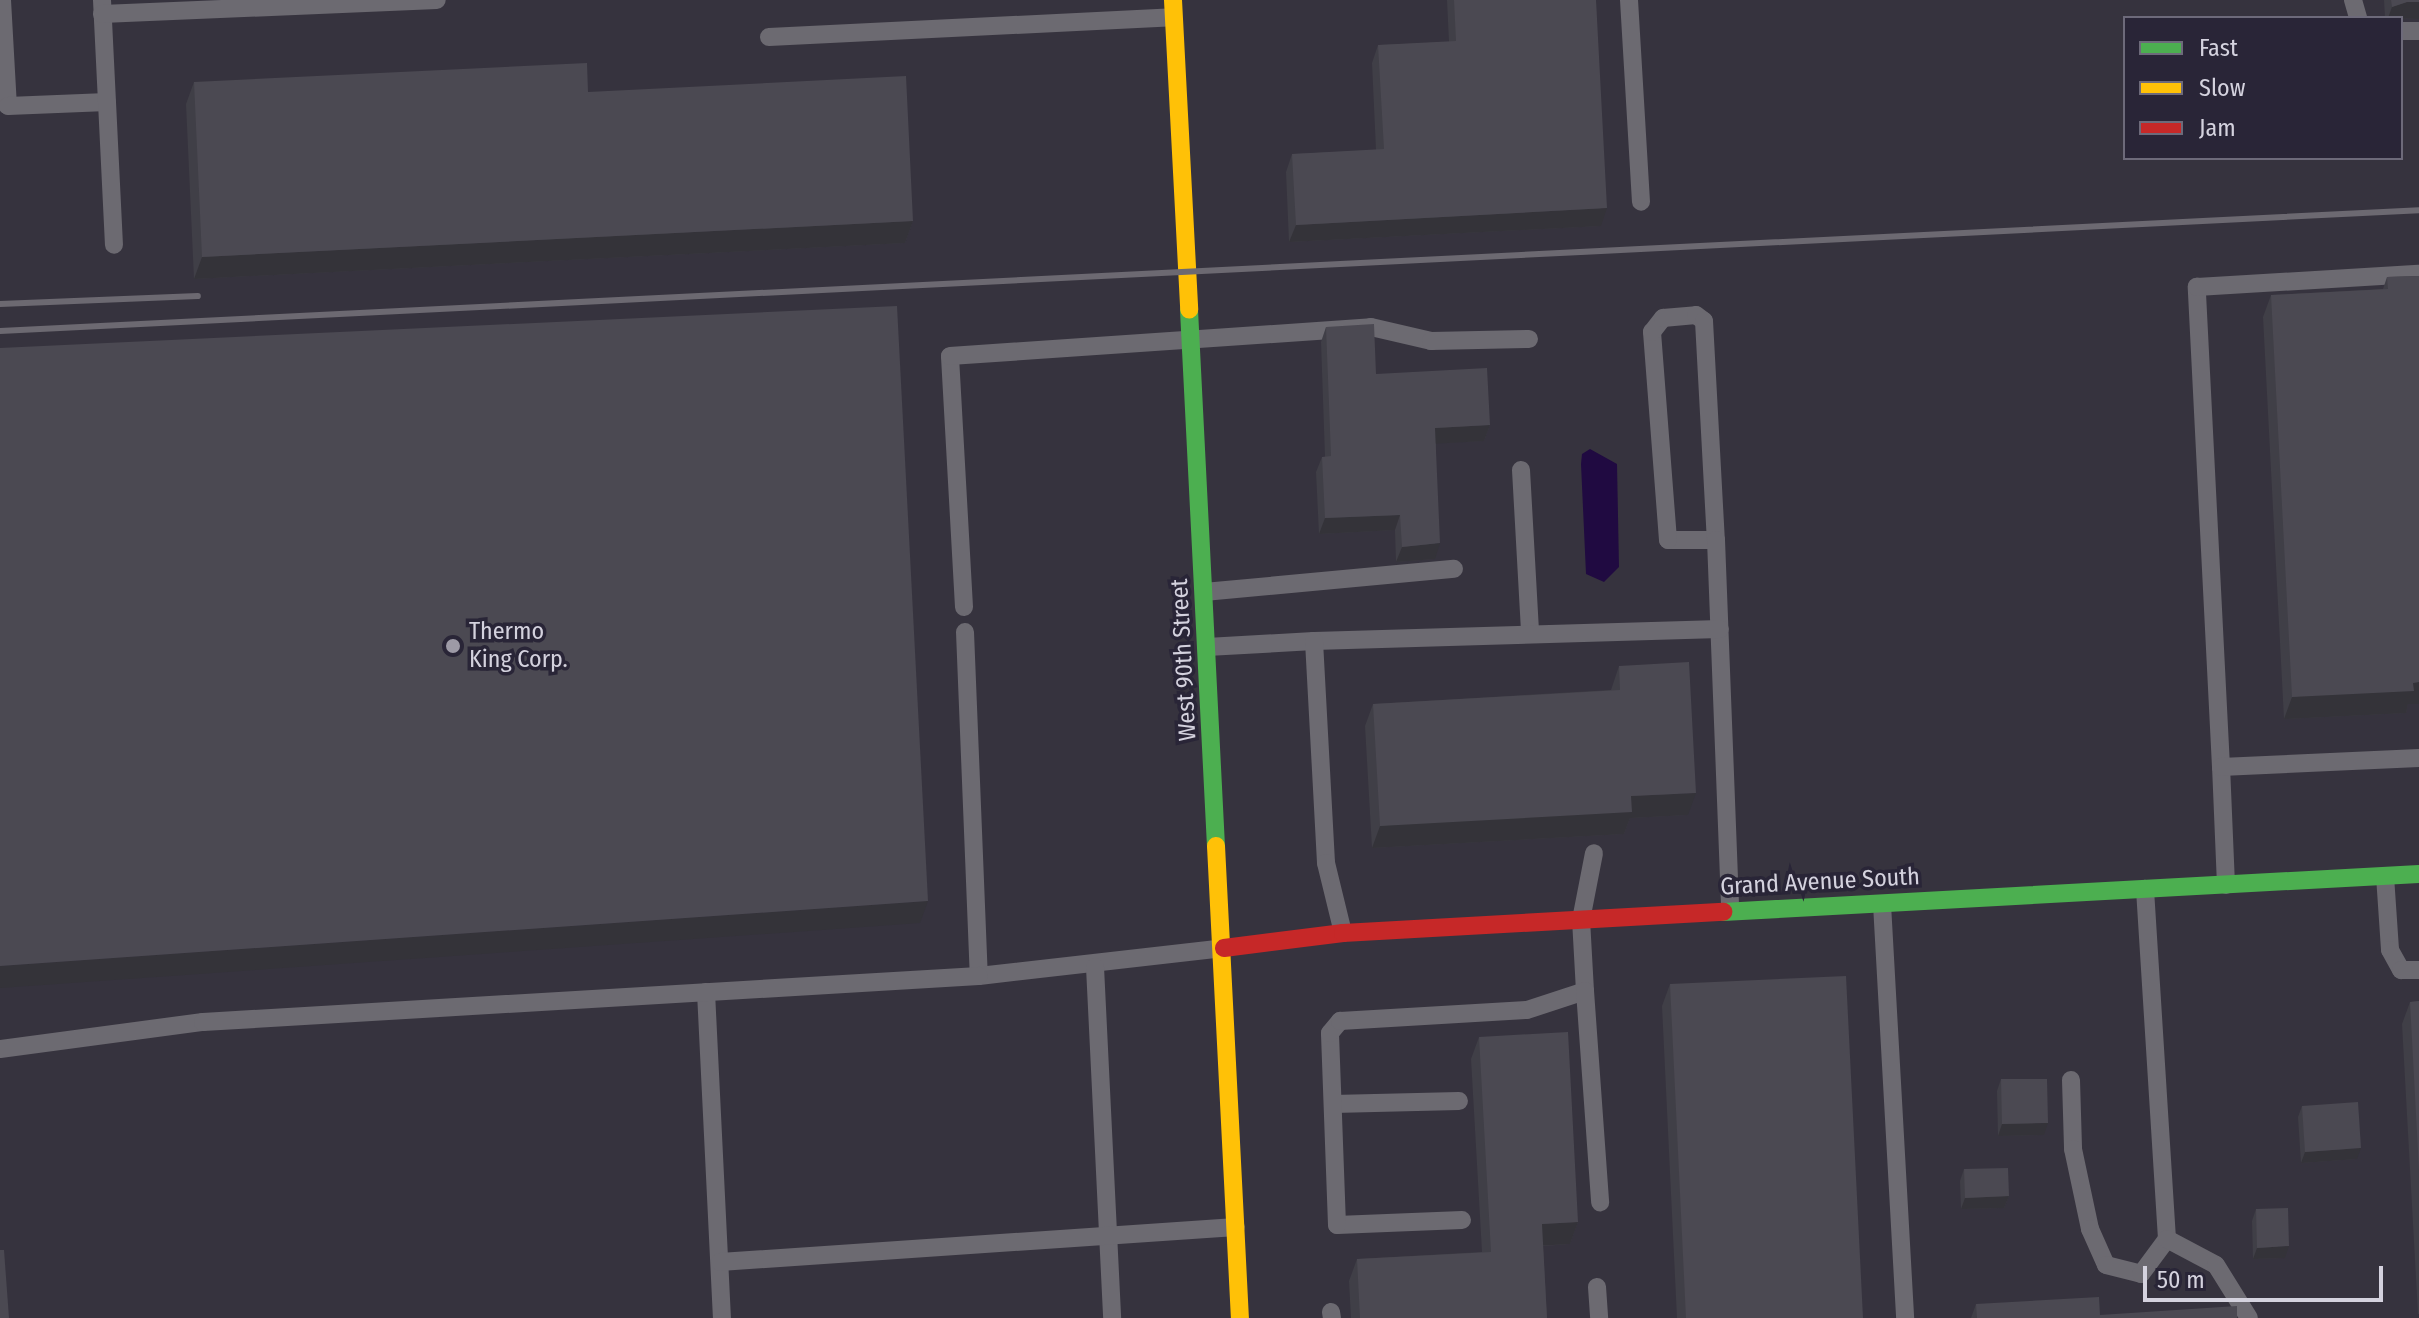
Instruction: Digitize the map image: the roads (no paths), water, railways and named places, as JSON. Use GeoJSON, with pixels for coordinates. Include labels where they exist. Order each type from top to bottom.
{"type":"FeatureCollection","features":[{"type":"Feature","properties":{"kind":"street","name":"West 90th Street"},"geometry":{"type":"LineString","coordinates":[[1173,8],[1188,337],[1224,948],[1240,1318]]}},
{"type":"Feature","properties":{"kind":"street","name":"Grand Avenue South"},"geometry":{"type":"LineString","coordinates":[[1224,948],[1343,933],[2419,874]]}},
{"type":"Feature","properties":{"kind":"lane"},"geometry":{"type":"LineString","coordinates":[[2,0],[8,106],[107,102]]}},
{"type":"Feature","properties":{"kind":"lane"},"geometry":{"type":"LineString","coordinates":[[114,245],[102,7],[437,0]]}},
{"type":"Feature","properties":{"kind":"lane"},"geometry":{"type":"LineString","coordinates":[[1629,0],[1641,202]]}},
{"type":"Feature","properties":{"kind":"lane"},"geometry":{"type":"LineString","coordinates":[[769,37],[1173,8]]}},
{"type":"Feature","properties":{"kind":"lane"},"geometry":{"type":"LineString","coordinates":[[2226,885],[2197,287],[2419,274]]}},
{"type":"Feature","properties":{"kind":"lane"},"geometry":{"type":"LineString","coordinates":[[1716,540],[1668,540],[1652,332],[1663,318],[1696,315],[1704,321],[1716,540],[1720,629],[1730,910]]}},
{"type":"Feature","properties":{"kind":"lane"},"geometry":{"type":"LineString","coordinates":[[964,607],[950,356],[1188,337],[1371,327],[1431,341],[1529,339]]}},
{"type":"Feature","properties":{"kind":"lane"},"geometry":{"type":"LineString","coordinates":[[1521,470],[1530,633]]}},
{"type":"Feature","properties":{"kind":"lane"},"geometry":{"type":"LineString","coordinates":[[1204,592],[1454,569]]}},
{"type":"Feature","properties":{"kind":"lane"},"geometry":{"type":"LineString","coordinates":[[1207,647],[1530,633],[1720,629]]}},
{"type":"Feature","properties":{"kind":"lane"},"geometry":{"type":"LineString","coordinates":[[965,632],[979,976]]}},
{"type":"Feature","properties":{"kind":"lane"},"geometry":{"type":"LineString","coordinates":[[1314,641],[1326,863],[1343,933]]}},
{"type":"Feature","properties":{"kind":"lane"},"geometry":{"type":"LineString","coordinates":[[2221,767],[2419,758]]}},
{"type":"Feature","properties":{"kind":"lane"},"geometry":{"type":"LineString","coordinates":[[1594,853],[1581,920],[1585,991],[1592,1036],[1600,1202]]}},
{"type":"Feature","properties":{"kind":"lane"},"geometry":{"type":"LineString","coordinates":[[2385,876],[2390,950],[2401,970],[2419,970]]}},
{"type":"Feature","properties":{"kind":"lane"},"geometry":{"type":"LineString","coordinates":[[2071,1080],[2073,1149],[2090,1229],[2106,1265],[2141,1274],[2167,1239],[2145,889]]}},
{"type":"Feature","properties":{"kind":"lane"},"geometry":{"type":"LineString","coordinates":[[1882,904],[1905,1318]]}},
{"type":"Feature","properties":{"kind":"lane"},"geometry":{"type":"LineString","coordinates":[[0,1049],[203,1022],[979,976],[1095,967],[1224,948]]}},
{"type":"Feature","properties":{"kind":"lane"},"geometry":{"type":"LineString","coordinates":[[1095,967],[1112,1318]]}},
{"type":"Feature","properties":{"kind":"lane"},"geometry":{"type":"LineString","coordinates":[[1462,1220],[1337,1225],[1330,1033],[1340,1021],[1527,1010],[1585,991]]}},
{"type":"Feature","properties":{"kind":"lane"},"geometry":{"type":"LineString","coordinates":[[706,992],[722,1318]]}},
{"type":"Feature","properties":{"kind":"lane"},"geometry":{"type":"LineString","coordinates":[[1333,1104],[1459,1101]]}},
{"type":"Feature","properties":{"kind":"lane"},"geometry":{"type":"LineString","coordinates":[[720,1262],[1236,1227]]}},
{"type":"Feature","properties":{"kind":"lane"},"geometry":{"type":"LineString","coordinates":[[2167,1239],[2216,1265],[2249,1318]]}},
{"type":"Feature","properties":{"kind":"lane"},"geometry":{"type":"LineString","coordinates":[[1597,1287],[1599,1318]]}},
{"type":"Feature","properties":{"kind":"railway"},"geometry":{"type":"LineString","coordinates":[[0,331],[2419,210]]}},
{"type":"Feature","properties":{"kind":"railway"},"geometry":{"type":"LineString","coordinates":[[0,304],[198,296]]}},
{"type":"Feature","properties":{"kind":"place","name":"Thermo King Corp."},"geometry":{"type":"Point","coordinates":[453,646]}}]}
